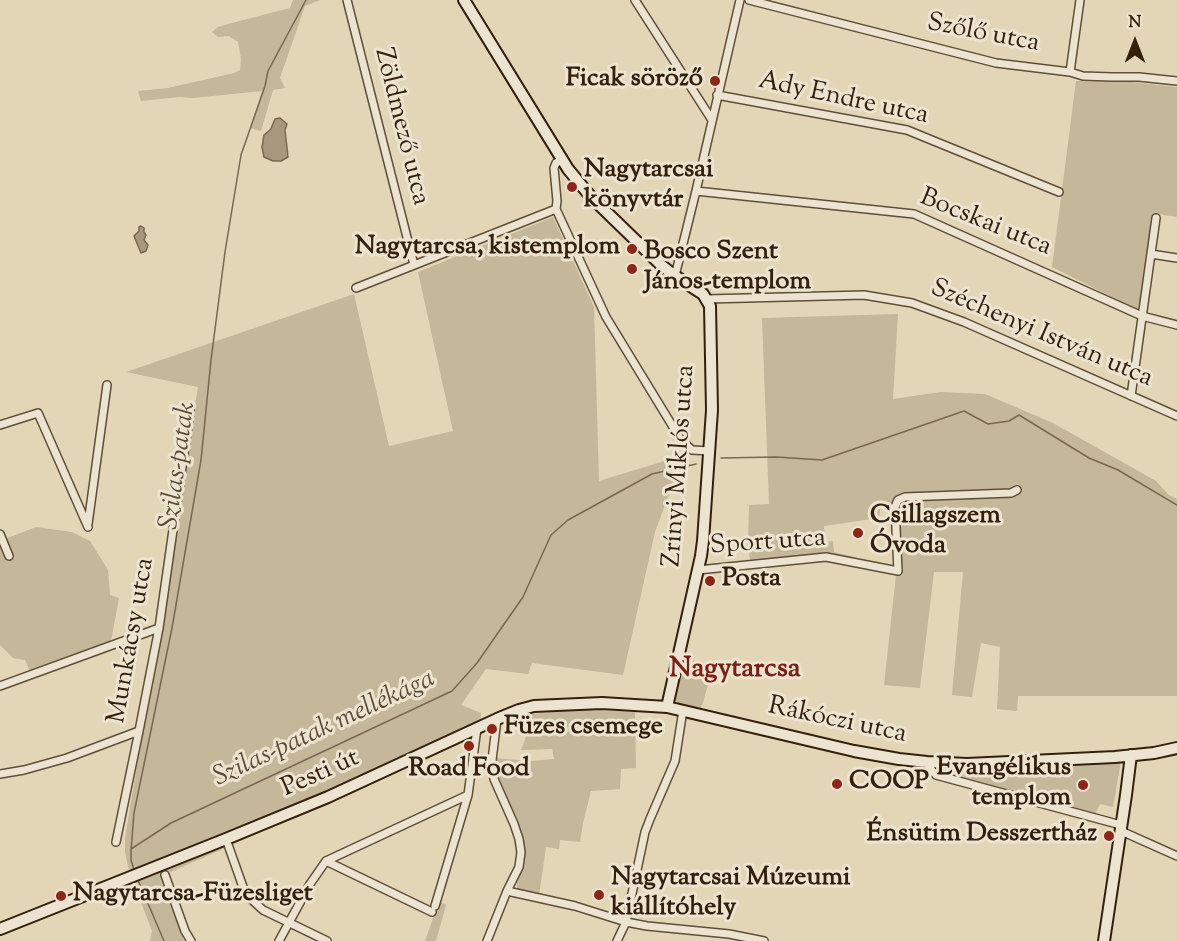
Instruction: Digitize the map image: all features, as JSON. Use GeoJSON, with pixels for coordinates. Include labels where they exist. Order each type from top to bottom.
{"type":"FeatureCollection","features":[{"type":"Feature","properties":{"kind":"main road"},"geometry":{"type":"LineString","coordinates":[[464,0],[562,160],[591,197],[639,245],[675,276],[699,290],[707,299]]}},
{"type":"Feature","properties":{"kind":"main road","name":"Zrínyi Miklós utca"},"geometry":{"type":"LineString","coordinates":[[667,707],[703,541],[712,410],[711,317],[707,299]]}},
{"type":"Feature","properties":{"kind":"main road","name":"Pesti út"},"geometry":{"type":"LineString","coordinates":[[0,929],[328,797],[497,719],[534,706],[602,703],[667,707]]}},
{"type":"Feature","properties":{"kind":"main road","name":"Rákóczi utca"},"geometry":{"type":"LineString","coordinates":[[667,707],[854,751],[927,762],[967,764],[1018,762],[1154,753],[1177,748]]}},
{"type":"Feature","properties":{"kind":"main road"},"geometry":{"type":"LineString","coordinates":[[1104,941],[1131,755]]}},
{"type":"Feature","properties":{"kind":"street","name":"Zöldmező utca"},"geometry":{"type":"LineString","coordinates":[[346,0],[414,265]]}},
{"type":"Feature","properties":{"kind":"street"},"geometry":{"type":"LineString","coordinates":[[634,0],[712,120]]}},
{"type":"Feature","properties":{"kind":"street"},"geometry":{"type":"LineString","coordinates":[[675,276],[740,0]]}},
{"type":"Feature","properties":{"kind":"street","name":"Szőlő utca"},"geometry":{"type":"LineString","coordinates":[[749,0],[996,63],[1070,72],[1083,76],[1139,77],[1177,81]]}},
{"type":"Feature","properties":{"kind":"street"},"geometry":{"type":"LineString","coordinates":[[1070,72],[1080,0]]}},
{"type":"Feature","properties":{"kind":"street","name":"Ady Endre utca"},"geometry":{"type":"LineString","coordinates":[[717,95],[907,130],[1059,192]]}},
{"type":"Feature","properties":{"kind":"street"},"geometry":{"type":"LineString","coordinates":[[562,160],[556,163],[554,168],[556,209],[606,317],[681,440],[692,450],[709,453]]}},
{"type":"Feature","properties":{"kind":"street","name":"Bocskai utca"},"geometry":{"type":"LineString","coordinates":[[696,191],[914,214],[1142,316],[1177,325]]}},
{"type":"Feature","properties":{"kind":"street"},"geometry":{"type":"LineString","coordinates":[[356,288],[556,209]]}},
{"type":"Feature","properties":{"kind":"street"},"geometry":{"type":"LineString","coordinates":[[1131,396],[1156,218]]}},
{"type":"Feature","properties":{"kind":"street"},"geometry":{"type":"LineString","coordinates":[[1151,254],[1177,258]]}},
{"type":"Feature","properties":{"kind":"street","name":"Széchenyi István utca"},"geometry":{"type":"LineString","coordinates":[[707,299],[864,295],[912,303],[964,322],[1177,416]]}},
{"type":"Feature","properties":{"kind":"street"},"geometry":{"type":"LineString","coordinates":[[0,425],[38,412],[88,527],[107,385]]}},
{"type":"Feature","properties":{"kind":"street","name":"Munkácsy utca"},"geometry":{"type":"LineString","coordinates":[[117,843],[159,628],[190,411]]}},
{"type":"Feature","properties":{"kind":"street","name":"Sport utca"},"geometry":{"type":"LineString","coordinates":[[698,570],[826,557],[898,571],[895,507],[898,500],[905,497],[1011,493],[1017,490]]}},
{"type":"Feature","properties":{"kind":"street"},"geometry":{"type":"LineString","coordinates":[[0,534],[9,555]]}},
{"type":"Feature","properties":{"kind":"street"},"geometry":{"type":"LineString","coordinates":[[0,686],[159,628]]}},
{"type":"Feature","properties":{"kind":"street"},"geometry":{"type":"LineString","coordinates":[[617,941],[626,922],[645,832],[675,761],[683,710]]}},
{"type":"Feature","properties":{"kind":"street"},"geometry":{"type":"LineString","coordinates":[[488,941],[519,867],[521,852],[514,824],[494,779],[492,760],[497,719]]}},
{"type":"Feature","properties":{"kind":"street"},"geometry":{"type":"LineString","coordinates":[[326,861],[434,909],[468,795],[477,728]]}},
{"type":"Feature","properties":{"kind":"street"},"geometry":{"type":"LineString","coordinates":[[0,774],[67,758],[139,731]]}},
{"type":"Feature","properties":{"kind":"street","name":"Rákóczi utca"},"geometry":{"type":"LineString","coordinates":[[927,762],[936,775],[1121,828],[1177,856]]}},
{"type":"Feature","properties":{"kind":"street"},"geometry":{"type":"LineString","coordinates":[[279,941],[310,884],[326,861],[468,795]]}},
{"type":"Feature","properties":{"kind":"street"},"geometry":{"type":"LineString","coordinates":[[226,839],[243,887],[251,899],[263,910],[327,941]]}},
{"type":"Feature","properties":{"kind":"street"},"geometry":{"type":"LineString","coordinates":[[165,875],[185,931],[191,941]]}},
{"type":"Feature","properties":{"kind":"street"},"geometry":{"type":"LineString","coordinates":[[507,891],[575,906],[626,922],[729,934],[759,940]]}},
{"type":"Feature","properties":{"kind":"shaded area"},"geometry":{"type":"Polygon","coordinates":[[[293,0],[320,0],[305,6],[280,78],[285,88],[273,90],[261,131],[250,128],[262,91],[141,101],[138,91],[168,88],[240,70],[238,42],[229,36],[218,37],[212,32],[218,27],[290,8],[293,0]]]}},
{"type":"Feature","properties":{"kind":"shaded area"},"geometry":{"type":"Polygon","coordinates":[[[1076,81],[1132,82],[1177,87],[1177,217],[1157,214],[1138,310],[1052,267],[1076,81]]]}},
{"type":"Feature","properties":{"kind":"shaded area"},"geometry":{"type":"Polygon","coordinates":[[[280,118],[287,124],[285,130],[288,157],[281,161],[273,161],[264,157],[262,147],[264,135],[271,129],[275,119],[280,118]]]}},
{"type":"Feature","properties":{"kind":"shaded area"},"geometry":{"type":"Polygon","coordinates":[[[553,217],[594,307],[599,481],[684,455],[655,532],[623,675],[532,663],[528,674],[486,669],[461,705],[481,713],[480,734],[162,876],[184,941],[150,941],[152,931],[129,871],[125,839],[198,387],[126,372],[354,294],[389,446],[453,431],[418,272],[553,217]]]}},
{"type":"Feature","properties":{"kind":"shaded area"},"geometry":{"type":"Polygon","coordinates":[[[141,226],[144,228],[146,235],[144,240],[148,245],[146,251],[141,253],[134,236],[141,226]]]}},
{"type":"Feature","properties":{"kind":"shaded area"},"geometry":{"type":"Polygon","coordinates":[[[898,314],[893,399],[941,392],[985,394],[1053,423],[1156,481],[1169,495],[1177,499],[1177,696],[1018,696],[1017,711],[997,709],[1000,647],[981,643],[972,697],[952,695],[963,572],[934,572],[920,688],[884,685],[896,575],[830,561],[751,568],[748,546],[749,505],[769,504],[762,318],[898,314]],[[881,503],[879,518],[824,526],[825,542],[833,541],[834,552],[884,565],[894,565],[891,503],[881,503]]]}},
{"type":"Feature","properties":{"kind":"shaded area"},"geometry":{"type":"Polygon","coordinates":[[[36,527],[72,532],[90,541],[108,570],[110,595],[119,598],[111,641],[30,672],[25,660],[13,658],[0,645],[0,541],[36,527]]]}},
{"type":"Feature","properties":{"kind":"shaded area"},"geometry":{"type":"Polygon","coordinates":[[[682,658],[713,665],[700,709],[678,704],[674,697],[682,658]]]}},
{"type":"Feature","properties":{"kind":"shaded area"},"geometry":{"type":"Polygon","coordinates":[[[579,709],[635,712],[636,768],[621,769],[620,789],[591,791],[580,842],[560,840],[559,849],[546,847],[539,896],[517,891],[522,857],[495,778],[495,758],[529,761],[554,759],[552,749],[521,750],[528,732],[526,717],[532,714],[579,709]]]}},
{"type":"Feature","properties":{"kind":"shaded area"},"geometry":{"type":"Polygon","coordinates":[[[1121,761],[1113,807],[1100,804],[1095,814],[940,773],[936,767],[1121,761]]]}},
{"type":"Feature","properties":{"kind":"shaded area"},"geometry":{"type":"Polygon","coordinates":[[[439,901],[446,905],[436,941],[425,941],[439,901]]]}},
{"type":"Feature","properties":{"kind":"waterway","name":"Szilas-patak"},"geometry":{"type":"LineString","coordinates":[[134,870],[131,860],[134,813],[172,628],[201,460],[225,252],[241,155],[268,71],[306,0]]}},
{"type":"Feature","properties":{"kind":"waterway","name":"Szilas-patak mellékága"},"geometry":{"type":"LineString","coordinates":[[721,458],[776,457],[822,460],[964,411],[988,424],[1009,421],[1019,415],[1089,458],[1118,470],[1177,505]]}},
{"type":"Feature","properties":{"kind":"waterway","name":"Szilas-patak mellékága"},"geometry":{"type":"LineString","coordinates":[[131,849],[171,823],[452,691],[477,663],[523,597],[551,535],[568,520],[652,474],[696,464]]}},
{"type":"Feature","properties":{"kind":"waterway","name":"Szilas-patak"},"geometry":{"type":"LineString","coordinates":[[138,880],[164,941]]}},
{"type":"Feature","properties":{"kind":"place","name":"Ficak söröző"},"geometry":{"type":"Point","coordinates":[715,81]}},
{"type":"Feature","properties":{"kind":"place","name":"Nagytarcsai könyvtár"},"geometry":{"type":"Point","coordinates":[572,187]}},
{"type":"Feature","properties":{"kind":"place","name":"Nagytarcsa, kistemplom"},"geometry":{"type":"Point","coordinates":[632,249]}},
{"type":"Feature","properties":{"kind":"place","name":"Bosco Szent János-templom"},"geometry":{"type":"Point","coordinates":[632,269]}},
{"type":"Feature","properties":{"kind":"place","name":"Csillagszem Óvoda"},"geometry":{"type":"Point","coordinates":[858,533]}},
{"type":"Feature","properties":{"kind":"place","name":"Posta"},"geometry":{"type":"Point","coordinates":[710,581]}},
{"type":"Feature","properties":{"kind":"place","name":"Füzes csemege"},"geometry":{"type":"Point","coordinates":[492,729]}},
{"type":"Feature","properties":{"kind":"place","name":"Road Food"},"geometry":{"type":"Point","coordinates":[469,746]}},
{"type":"Feature","properties":{"kind":"place","name":"COOP"},"geometry":{"type":"Point","coordinates":[837,784]}},
{"type":"Feature","properties":{"kind":"place","name":"Evangélikus templom"},"geometry":{"type":"Point","coordinates":[1083,785]}},
{"type":"Feature","properties":{"kind":"place","name":"Énsütim Desszertház"},"geometry":{"type":"Point","coordinates":[1109,836]}},
{"type":"Feature","properties":{"kind":"place","name":"Nagytarcsai Múzeumi kiállítóhely"},"geometry":{"type":"Point","coordinates":[599,895]}},
{"type":"Feature","properties":{"kind":"place","name":"Nagytarcsa-Füzesliget"},"geometry":{"type":"Point","coordinates":[61,896]}},
{"type":"Feature","properties":{"kind":"district","name":"Nagytarcsa"},"geometry":{"type":"Point","coordinates":[735,671]}}]}
